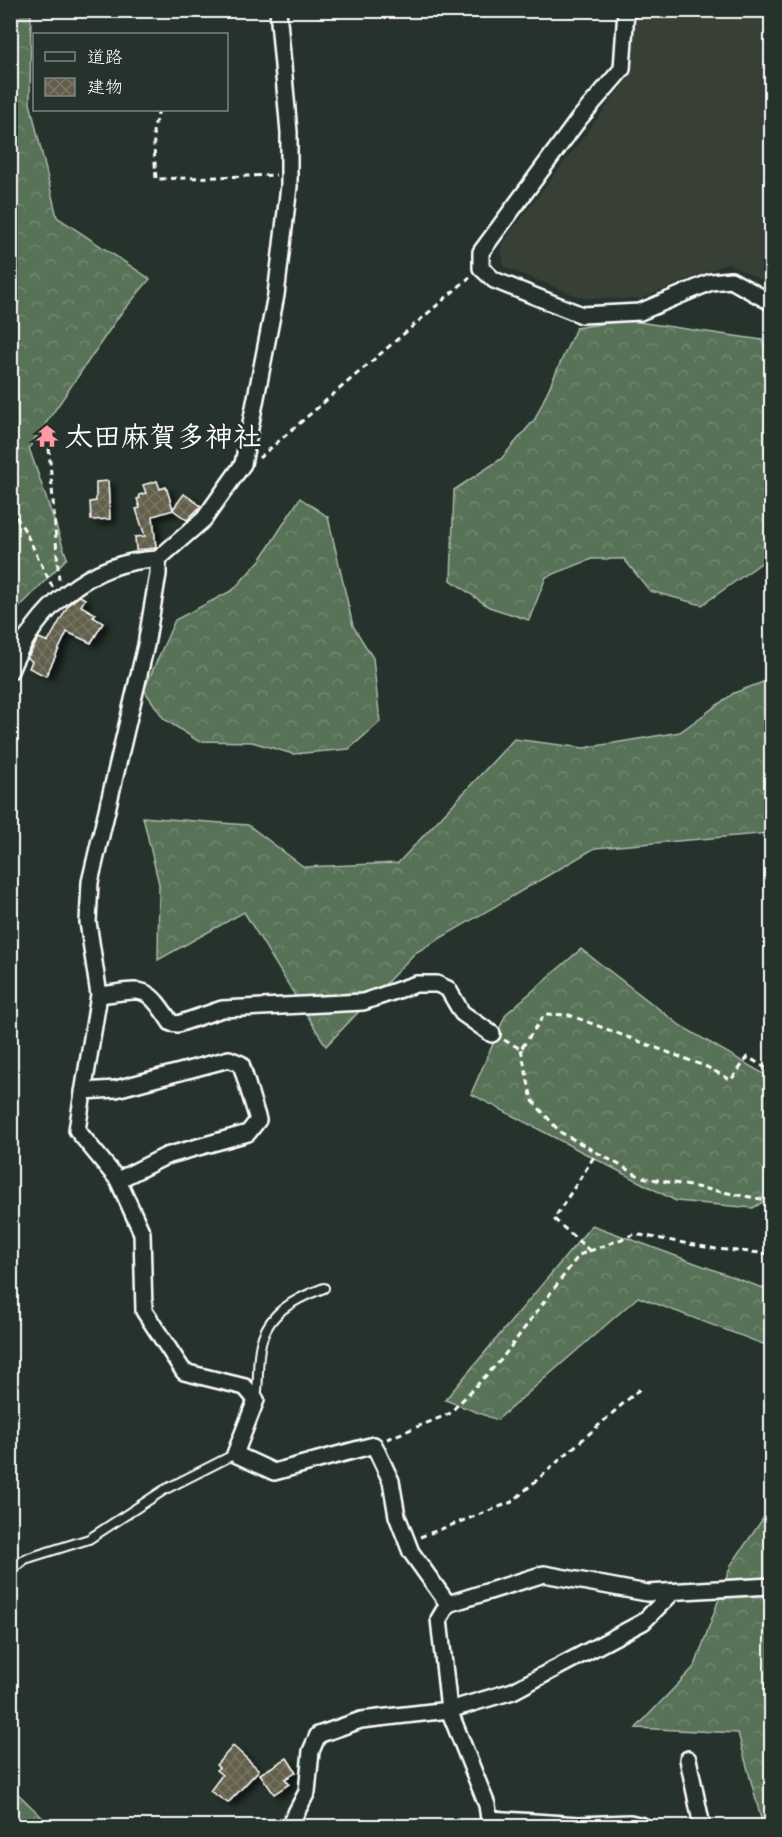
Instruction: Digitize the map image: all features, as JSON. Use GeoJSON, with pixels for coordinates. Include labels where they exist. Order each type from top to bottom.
{"type":"FeatureCollection","features":[{"type":"Feature","properties":{"kind":"street"},"geometry":{"type":"LineString","coordinates":[[10,671],[46,609],[106,570],[140,560],[158,560],[204,519],[243,464],[276,295],[290,175],[289,132],[278,10]]}},
{"type":"Feature","properties":{"kind":"street"},"geometry":{"type":"LineString","coordinates":[[626,10],[622,69],[579,119],[482,252],[482,268],[494,280],[582,315],[640,312],[711,282],[730,280],[771,303]]}},
{"type":"Feature","properties":{"kind":"street"},"geometry":{"type":"LineString","coordinates":[[158,560],[159,574],[146,645],[90,882],[88,922],[99,995],[77,1131],[118,1180],[142,1233],[144,1311],[184,1372],[245,1387],[256,1400],[235,1454],[274,1472],[374,1444],[391,1481],[398,1516],[408,1542],[448,1604]]}},
{"type":"Feature","properties":{"kind":"street"},"geometry":{"type":"LineString","coordinates":[[99,995],[144,990],[153,996],[171,1023],[178,1024],[222,1009],[363,1002],[416,984],[437,984],[448,989],[462,1013],[492,1034]]}},
{"type":"Feature","properties":{"kind":"street"},"geometry":{"type":"LineString","coordinates":[[83,1091],[116,1089],[229,1059],[241,1064],[258,1120],[248,1133],[166,1156],[118,1180]]}},
{"type":"Feature","properties":{"kind":"street"},"geometry":{"type":"LineString","coordinates":[[643,1827],[630,1823],[579,1825],[489,1823],[487,1805],[449,1710],[439,1619],[448,1604],[544,1574],[647,1593],[771,1586]]}},
{"type":"Feature","properties":{"kind":"street"},"geometry":{"type":"LineString","coordinates":[[289,1827],[307,1792],[311,1751],[318,1735],[334,1727],[361,1720],[449,1710],[513,1691],[643,1622],[672,1593]]}},
{"type":"Feature","properties":{"kind":"street"},"geometry":{"type":"LineString","coordinates":[[688,1759],[702,1827]]}},
{"type":"Feature","properties":{"kind":"lane"},"geometry":{"type":"LineString","coordinates":[[256,1400],[262,1337],[278,1314],[294,1299],[324,1288]]}},
{"type":"Feature","properties":{"kind":"lane"},"geometry":{"type":"LineString","coordinates":[[10,1571],[25,1559],[89,1539],[164,1490],[235,1454]]}},
{"type":"Feature","properties":{"kind":"path"},"geometry":{"type":"LineString","coordinates":[[159,111],[153,130],[156,179],[290,175]]}},
{"type":"Feature","properties":{"kind":"path"},"geometry":{"type":"LineString","coordinates":[[243,464],[257,460],[482,268]]}},
{"type":"Feature","properties":{"kind":"path"},"geometry":{"type":"LineString","coordinates":[[10,279],[18,301],[10,314]]}},
{"type":"Feature","properties":{"kind":"path"},"geometry":{"type":"LineString","coordinates":[[49,448],[60,598]]}},
{"type":"Feature","properties":{"kind":"path"},"geometry":{"type":"LineString","coordinates":[[10,508],[24,529],[60,598]]}},
{"type":"Feature","properties":{"kind":"path"},"geometry":{"type":"LineString","coordinates":[[771,1072],[748,1057],[731,1080],[707,1067],[569,1015],[545,1014],[521,1049],[532,1100],[560,1132],[641,1177],[771,1202]]}},
{"type":"Feature","properties":{"kind":"path"},"geometry":{"type":"LineString","coordinates":[[492,1034],[521,1049]]}},
{"type":"Feature","properties":{"kind":"path"},"geometry":{"type":"LineString","coordinates":[[590,1251],[554,1218],[597,1152]]}},
{"type":"Feature","properties":{"kind":"path"},"geometry":{"type":"LineString","coordinates":[[374,1444],[448,1414],[500,1361],[579,1255],[635,1234],[716,1249],[771,1254]]}},
{"type":"Feature","properties":{"kind":"path"},"geometry":{"type":"LineString","coordinates":[[408,1542],[512,1502],[642,1387]]}},
{"type":"Feature","properties":{"kind":"shaded area"},"geometry":{"type":"Polygon","coordinates":[[[634,11],[771,11],[771,285],[728,263],[640,299],[583,298],[504,267],[501,245],[632,73],[634,11]]]}},
{"type":"Feature","properties":{"kind":"green space"},"geometry":{"type":"Polygon","coordinates":[[[10,11],[31,11],[30,103],[57,217],[150,279],[119,316],[29,448],[67,558],[11,616],[10,11]]]}},
{"type":"Feature","properties":{"kind":"green space"},"geometry":{"type":"Polygon","coordinates":[[[624,320],[762,340],[772,368],[771,556],[702,605],[650,591],[624,559],[592,559],[546,577],[529,620],[489,607],[451,580],[454,490],[501,459],[535,419],[576,328],[624,320]]]}},
{"type":"Feature","properties":{"kind":"green space"},"geometry":{"type":"Polygon","coordinates":[[[300,498],[328,517],[353,626],[373,658],[380,722],[349,749],[293,754],[252,742],[198,741],[164,719],[144,690],[175,620],[233,590],[261,559],[300,498]]]}},
{"type":"Feature","properties":{"kind":"green space"},"geometry":{"type":"Polygon","coordinates":[[[771,679],[771,833],[595,848],[415,953],[326,1046],[244,912],[158,960],[159,884],[143,817],[248,825],[304,867],[398,863],[514,739],[584,748],[680,732],[734,693],[771,679]]]}},
{"type":"Feature","properties":{"kind":"green space"},"geometry":{"type":"Polygon","coordinates":[[[581,949],[681,1026],[771,1078],[771,1197],[753,1208],[676,1201],[471,1094],[506,1014],[581,949]]]}},
{"type":"Feature","properties":{"kind":"green space"},"geometry":{"type":"Polygon","coordinates":[[[592,1225],[771,1291],[771,1347],[638,1297],[497,1420],[445,1400],[592,1225]]]}},
{"type":"Feature","properties":{"kind":"green space"},"geometry":{"type":"Polygon","coordinates":[[[771,1507],[771,1826],[763,1826],[738,1733],[636,1728],[695,1666],[731,1565],[771,1507]]]}},
{"type":"Feature","properties":{"kind":"green space"},"geometry":{"type":"Polygon","coordinates":[[[11,1787],[51,1826],[11,1826],[11,1787]]]}},
{"type":"Feature","properties":{"kind":"building"},"geometry":{"type":"Polygon","coordinates":[[[108,481],[110,519],[91,520],[90,502],[96,501],[96,482],[108,481]]]}},
{"type":"Feature","properties":{"kind":"building"},"geometry":{"type":"Polygon","coordinates":[[[157,481],[160,489],[166,487],[173,509],[184,494],[201,506],[187,520],[173,510],[153,516],[156,548],[136,550],[135,537],[145,536],[136,509],[140,508],[137,499],[140,498],[139,495],[146,493],[143,485],[157,481]]]}},
{"type":"Feature","properties":{"kind":"building"},"geometry":{"type":"Polygon","coordinates":[[[80,596],[85,599],[81,606],[95,614],[93,617],[103,623],[91,643],[67,632],[46,676],[29,668],[32,661],[27,658],[39,638],[48,642],[69,604],[80,596]]]}},
{"type":"Feature","properties":{"kind":"building"},"geometry":{"type":"Polygon","coordinates":[[[233,1746],[259,1770],[228,1803],[210,1791],[222,1775],[216,1770],[219,1768],[216,1765],[233,1746]]]}},
{"type":"Feature","properties":{"kind":"building"},"geometry":{"type":"Polygon","coordinates":[[[287,1758],[296,1772],[285,1779],[289,1784],[274,1794],[260,1774],[287,1758]]]}},
{"type":"Feature","properties":{"kind":"place","name":"太田麻賀多神社"},"geometry":{"type":"Point","coordinates":[47,436]}}]}
